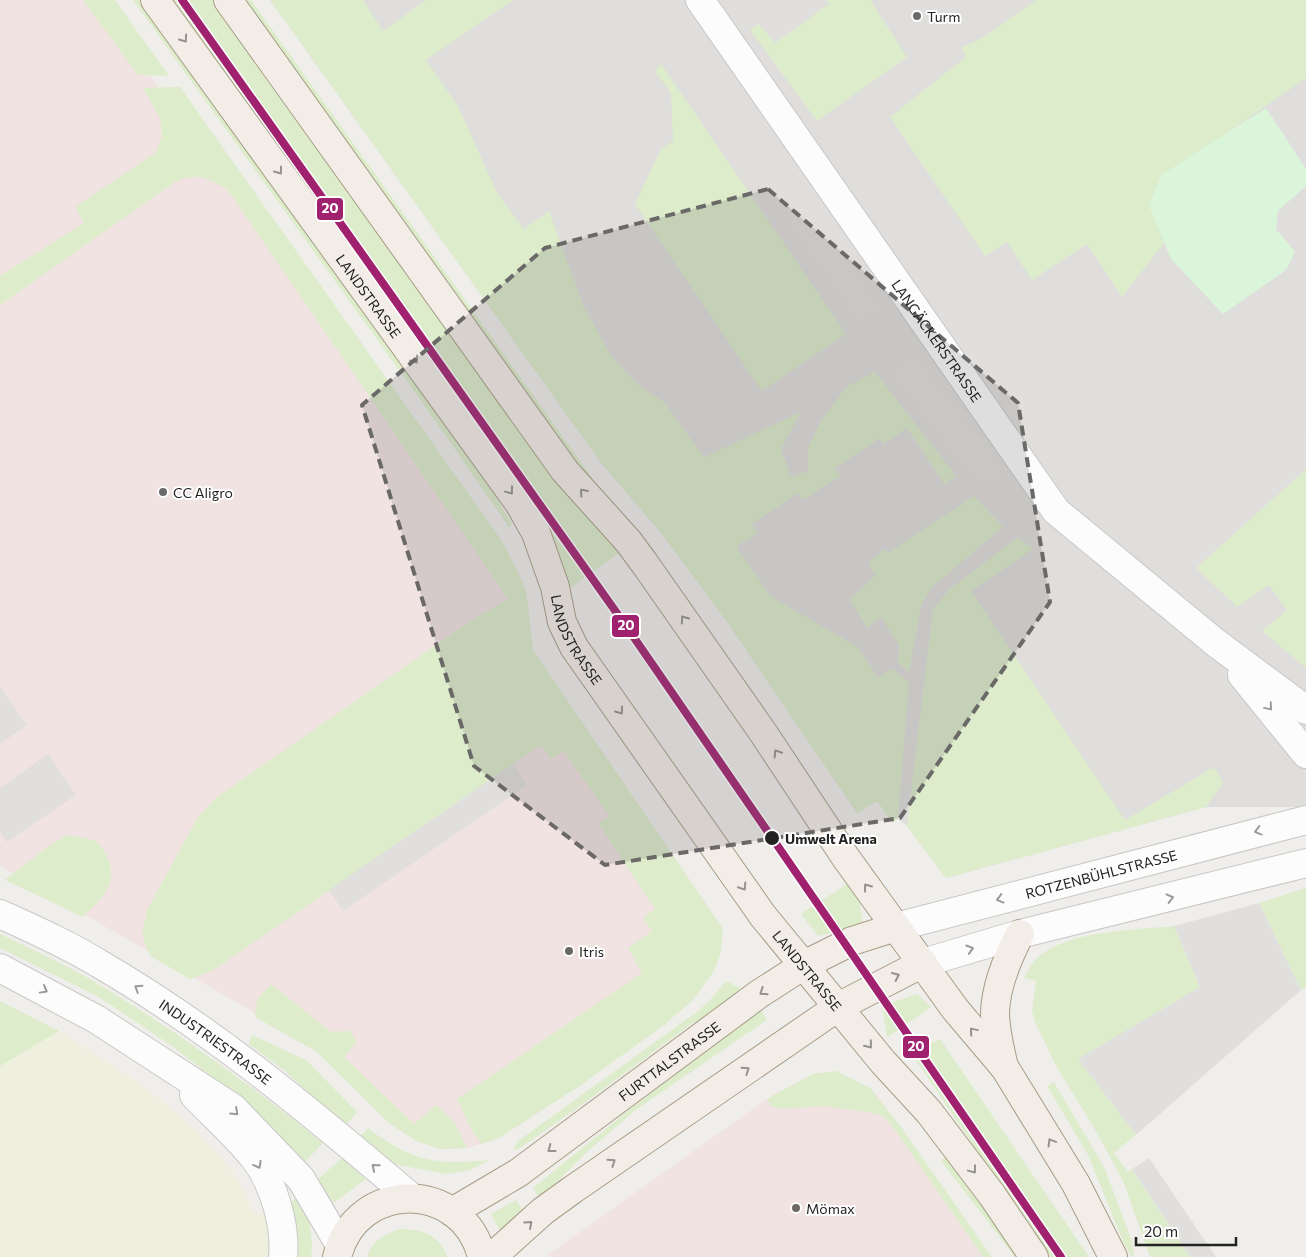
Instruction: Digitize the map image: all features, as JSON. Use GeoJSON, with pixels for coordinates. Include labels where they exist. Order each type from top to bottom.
{"type":"FeatureCollection","features":[{"type":"Feature","properties":{"kind":"main road","name":"LANDSTRASSE"},"geometry":{"type":"LineString","coordinates":[[155,0],[519,503],[536,533],[555,587],[562,622],[574,647],[763,916],[883,1062],[929,1112],[992,1195],[1034,1257]]}},
{"type":"Feature","properties":{"kind":"main road"},"geometry":{"type":"LineString","coordinates":[[228,0],[565,471],[628,541],[645,564],[764,734],[846,858],[960,1014],[1005,1068],[1076,1184],[1113,1257]]}},
{"type":"Feature","properties":{"kind":"main road","name":"FURTTALSTRASSE"},"geometry":{"type":"LineString","coordinates":[[452,1212],[518,1173],[712,1029],[804,965],[852,941],[896,927]]}},
{"type":"Feature","properties":{"kind":"main road"},"geometry":{"type":"LineString","coordinates":[[1005,1068],[998,1040],[995,1012],[1006,967],[1020,934]]}},
{"type":"Feature","properties":{"kind":"main road"},"geometry":{"type":"LineString","coordinates":[[492,1257],[543,1212],[572,1190],[838,1007],[923,963]]}},
{"type":"Feature","properties":{"kind":"main road"},"geometry":{"type":"LineString","coordinates":[[339,1251],[352,1225],[369,1210],[390,1200],[412,1198],[433,1202],[452,1212],[468,1226],[478,1244],[482,1257]]}},
{"type":"Feature","properties":{"kind":"street","name":"LANGÄCKERSTRASSE"},"geometry":{"type":"LineString","coordinates":[[700,0],[1056,511],[1216,643],[1306,710]]}},
{"type":"Feature","properties":{"kind":"street","name":"LANGÄCKERSTRASSE"},"geometry":{"type":"LineString","coordinates":[[1216,643],[1306,754]]}},
{"type":"Feature","properties":{"kind":"street","name":"ROTZENBÜHLSTRASSE"},"geometry":{"type":"LineString","coordinates":[[896,927],[1306,820]]}},
{"type":"Feature","properties":{"kind":"street"},"geometry":{"type":"LineString","coordinates":[[923,963],[1020,934],[1306,864]]}},
{"type":"Feature","properties":{"kind":"street","name":"INDUSTRIESTRASSE"},"geometry":{"type":"LineString","coordinates":[[0,914],[98,962],[199,1027],[253,1066],[412,1198]]}},
{"type":"Feature","properties":{"kind":"street"},"geometry":{"type":"LineString","coordinates":[[0,968],[96,1019],[233,1108],[301,1179],[339,1251]]}},
{"type":"Feature","properties":{"kind":"street"},"geometry":{"type":"LineString","coordinates":[[167,1064],[256,1159],[275,1198],[282,1226],[283,1257]]}},
{"type":"Feature","properties":{"kind":"highlighted area"},"geometry":{"type":"Polygon","coordinates":[[[768,189],[1018,403],[1050,602],[900,818],[605,865],[474,766],[362,405],[545,248],[768,189]]]}},
{"type":"Feature","properties":{"kind":"shaded area"},"geometry":{"type":"Polygon","coordinates":[[[0,0],[94,0],[518,572],[526,590],[533,650],[723,929],[721,952],[715,969],[693,1000],[581,1085],[497,1139],[467,1148],[441,1149],[416,1141],[389,1123],[317,1052],[250,1010],[0,866],[0,0]]]}},
{"type":"Feature","properties":{"kind":"shaded area"},"geometry":{"type":"Polygon","coordinates":[[[270,0],[1306,0],[1306,807],[1206,807],[946,878],[907,826],[898,818],[893,823],[877,801],[857,813],[727,622],[662,534],[602,464],[270,0]]]}},
{"type":"Feature","properties":{"kind":"shaded area"},"geometry":{"type":"Polygon","coordinates":[[[785,0],[826,0],[829,4],[775,43],[759,24],[785,0]]]}},
{"type":"Feature","properties":{"kind":"shaded area"},"geometry":{"type":"Polygon","coordinates":[[[715,63],[880,309],[859,323],[692,80],[715,63]]]}},
{"type":"Feature","properties":{"kind":"shaded area"},"geometry":{"type":"Polygon","coordinates":[[[961,294],[1036,388],[1115,475],[1169,525],[1142,549],[1018,430],[983,391],[928,313],[961,294]]]}},
{"type":"Feature","properties":{"kind":"shaded area"},"geometry":{"type":"Polygon","coordinates":[[[915,356],[1007,472],[987,487],[946,445],[892,374],[915,356]]]}},
{"type":"Feature","properties":{"kind":"shaded area"},"geometry":{"type":"Polygon","coordinates":[[[1306,433],[1306,469],[1196,568],[1177,549],[1306,433]]]}},
{"type":"Feature","properties":{"kind":"shaded area"},"geometry":{"type":"Polygon","coordinates":[[[0,687],[27,725],[0,744],[0,687]]]}},
{"type":"Feature","properties":{"kind":"shaded area"},"geometry":{"type":"Polygon","coordinates":[[[48,754],[76,795],[7,842],[0,832],[0,788],[48,754]]]}},
{"type":"Feature","properties":{"kind":"shaded area"},"geometry":{"type":"Polygon","coordinates":[[[513,764],[527,785],[343,911],[329,890],[513,764]]]}},
{"type":"Feature","properties":{"kind":"shaded area"},"geometry":{"type":"Polygon","coordinates":[[[1259,903],[1301,990],[1136,1135],[1078,1059],[1200,987],[1174,926],[1259,903]]]}},
{"type":"Feature","properties":{"kind":"shaded area"},"geometry":{"type":"Polygon","coordinates":[[[836,1071],[870,1088],[881,1100],[984,1257],[548,1257],[549,1254],[774,1094],[813,1074],[836,1071]]]}},
{"type":"Feature","properties":{"kind":"shaded area"},"geometry":{"type":"Polygon","coordinates":[[[1149,1158],[1216,1257],[1190,1257],[1132,1169],[1149,1158]]]}},
{"type":"Feature","properties":{"kind":"green space"},"geometry":{"type":"Polygon","coordinates":[[[83,0],[115,0],[169,76],[138,75],[83,0]]]}},
{"type":"Feature","properties":{"kind":"green space"},"geometry":{"type":"Polygon","coordinates":[[[133,0],[142,0],[488,482],[512,525],[509,527],[424,405],[133,0]]]}},
{"type":"Feature","properties":{"kind":"green space"},"geometry":{"type":"Polygon","coordinates":[[[170,0],[213,0],[320,148],[620,552],[569,589],[170,0]]]}},
{"type":"Feature","properties":{"kind":"green space"},"geometry":{"type":"Polygon","coordinates":[[[241,0],[251,0],[593,479],[591,481],[576,466],[241,0]]]}},
{"type":"Feature","properties":{"kind":"green space"},"geometry":{"type":"Polygon","coordinates":[[[270,0],[363,0],[383,31],[426,0],[513,0],[426,60],[458,106],[497,193],[524,229],[549,211],[583,305],[611,356],[642,388],[664,402],[704,457],[801,412],[781,449],[791,477],[808,471],[808,448],[821,421],[846,387],[875,372],[956,476],[944,484],[907,428],[884,444],[880,438],[835,468],[840,476],[803,500],[798,493],[752,524],[758,533],[736,546],[771,597],[858,647],[878,678],[892,668],[909,683],[898,818],[893,823],[877,801],[857,813],[727,622],[662,534],[602,464],[270,0]]]}},
{"type":"Feature","properties":{"kind":"green space"},"geometry":{"type":"Polygon","coordinates":[[[826,0],[870,0],[907,57],[817,121],[750,30],[759,24],[775,42],[828,4],[826,0]]]}},
{"type":"Feature","properties":{"kind":"green space"},"geometry":{"type":"Polygon","coordinates":[[[1036,0],[1306,0],[1306,78],[1208,146],[1161,175],[1149,206],[1164,243],[1122,297],[1087,244],[1032,280],[1007,242],[985,256],[890,117],[966,57],[961,48],[984,37],[1036,0]]]}},
{"type":"Feature","properties":{"kind":"green space"},"geometry":{"type":"Polygon","coordinates":[[[661,64],[846,334],[762,391],[635,204],[661,149],[673,141],[671,93],[655,71],[661,64]]]}},
{"type":"Feature","properties":{"kind":"green space"},"geometry":{"type":"Polygon","coordinates":[[[180,87],[504,544],[526,590],[533,650],[723,929],[721,952],[715,969],[693,1000],[664,1025],[581,1085],[497,1139],[481,1144],[469,1125],[457,1099],[642,973],[628,948],[652,931],[643,918],[655,909],[598,823],[609,816],[564,751],[551,759],[541,745],[212,971],[190,979],[150,956],[142,935],[147,910],[198,817],[217,797],[469,622],[508,599],[227,189],[201,177],[190,177],[175,182],[0,305],[0,276],[84,223],[75,207],[155,153],[162,136],[160,118],[143,88],[180,87]]]}},
{"type":"Feature","properties":{"kind":"green space"},"geometry":{"type":"Polygon","coordinates":[[[1266,108],[1306,169],[1306,186],[1278,211],[1276,229],[1295,252],[1286,270],[1223,314],[1171,259],[1149,206],[1161,175],[1266,108]]]}},
{"type":"Feature","properties":{"kind":"green space"},"geometry":{"type":"Polygon","coordinates":[[[1306,469],[1306,668],[1262,631],[1287,610],[1269,585],[1237,607],[1196,568],[1306,469]]]}},
{"type":"Feature","properties":{"kind":"green space"},"geometry":{"type":"Polygon","coordinates":[[[974,496],[1003,527],[931,588],[921,606],[909,672],[898,663],[899,645],[881,617],[867,628],[850,599],[876,575],[868,563],[884,549],[888,553],[974,496]]]}},
{"type":"Feature","properties":{"kind":"green space"},"geometry":{"type":"Polygon","coordinates":[[[1018,537],[1033,549],[971,591],[1125,820],[1214,767],[1223,783],[1206,807],[946,878],[907,826],[933,609],[950,589],[1018,537]]]}},
{"type":"Feature","properties":{"kind":"green space"},"geometry":{"type":"Polygon","coordinates":[[[68,835],[97,842],[105,853],[110,866],[110,883],[96,904],[83,917],[5,880],[50,845],[68,835]]]}},
{"type":"Feature","properties":{"kind":"green space"},"geometry":{"type":"Polygon","coordinates":[[[850,882],[859,898],[863,926],[818,936],[801,914],[850,882]]]}},
{"type":"Feature","properties":{"kind":"green space"},"geometry":{"type":"Polygon","coordinates":[[[1306,888],[1306,987],[1301,990],[1259,903],[1306,888]]]}},
{"type":"Feature","properties":{"kind":"green space"},"geometry":{"type":"Polygon","coordinates":[[[1174,926],[1200,987],[1079,1060],[1136,1135],[1114,1153],[1128,1172],[1132,1169],[1190,1257],[1150,1257],[1123,1181],[1093,1126],[1056,1066],[1036,1024],[1032,1011],[1036,981],[1024,978],[1034,961],[1062,943],[1100,933],[1174,926]]]}},
{"type":"Feature","properties":{"kind":"green space"},"geometry":{"type":"Polygon","coordinates":[[[0,934],[77,972],[119,996],[238,1078],[323,1143],[303,1164],[230,1091],[172,1046],[99,997],[0,948],[0,934]]]}},
{"type":"Feature","properties":{"kind":"green space"},"geometry":{"type":"Polygon","coordinates":[[[726,981],[740,988],[738,994],[708,1017],[693,1023],[519,1149],[513,1150],[518,1141],[698,1011],[726,981]]]}},
{"type":"Feature","properties":{"kind":"green space"},"geometry":{"type":"Polygon","coordinates":[[[271,984],[331,1032],[350,1031],[357,1042],[344,1057],[414,1124],[436,1105],[454,1122],[467,1148],[441,1149],[416,1141],[389,1123],[317,1052],[255,1017],[257,1000],[271,984]]]}},
{"type":"Feature","properties":{"kind":"green space"},"geometry":{"type":"Polygon","coordinates":[[[917,994],[931,1007],[887,1038],[882,1006],[917,994]]]}},
{"type":"Feature","properties":{"kind":"green space"},"geometry":{"type":"Polygon","coordinates":[[[0,1001],[59,1031],[0,1066],[0,1001]]]}},
{"type":"Feature","properties":{"kind":"green space"},"geometry":{"type":"Polygon","coordinates":[[[761,1010],[767,1020],[637,1109],[587,1152],[540,1199],[533,1188],[634,1106],[761,1010]]]}},
{"type":"Feature","properties":{"kind":"green space"},"geometry":{"type":"Polygon","coordinates":[[[59,1031],[126,1074],[164,1102],[194,1128],[229,1166],[245,1191],[254,1214],[267,1212],[271,1257],[0,1257],[0,1066],[59,1031]]]}},
{"type":"Feature","properties":{"kind":"green space"},"geometry":{"type":"Polygon","coordinates":[[[252,1035],[306,1060],[357,1112],[345,1126],[285,1071],[249,1044],[252,1035]]]}},
{"type":"Feature","properties":{"kind":"green space"},"geometry":{"type":"Polygon","coordinates":[[[940,1039],[1089,1257],[1049,1257],[911,1053],[940,1039]]]}},
{"type":"Feature","properties":{"kind":"green space"},"geometry":{"type":"Polygon","coordinates":[[[836,1071],[870,1088],[901,1127],[992,1257],[983,1257],[895,1130],[883,1116],[823,1106],[783,1109],[771,1106],[767,1099],[813,1074],[836,1071]]]}},
{"type":"Feature","properties":{"kind":"green space"},"geometry":{"type":"Polygon","coordinates":[[[1054,1082],[1104,1167],[1132,1241],[1134,1257],[1132,1257],[1125,1246],[1088,1155],[1047,1086],[1054,1082]]]}},
{"type":"Feature","properties":{"kind":"green space"},"geometry":{"type":"Polygon","coordinates":[[[368,1128],[398,1148],[425,1159],[454,1162],[490,1160],[470,1170],[446,1174],[393,1164],[359,1138],[368,1128]]]}},
{"type":"Feature","properties":{"kind":"green space"},"geometry":{"type":"Polygon","coordinates":[[[946,1156],[1024,1257],[1015,1257],[941,1161],[946,1156]]]}},
{"type":"Feature","properties":{"kind":"green space"},"geometry":{"type":"Polygon","coordinates":[[[342,1158],[366,1179],[334,1203],[315,1182],[342,1158]]]}},
{"type":"Feature","properties":{"kind":"green space"},"geometry":{"type":"Polygon","coordinates":[[[300,1196],[310,1226],[312,1241],[311,1257],[296,1257],[290,1203],[300,1196]]]}},
{"type":"Feature","properties":{"kind":"green space"},"geometry":{"type":"Polygon","coordinates":[[[516,1200],[525,1214],[503,1236],[491,1214],[516,1200]]]}},
{"type":"Feature","properties":{"kind":"green space"},"geometry":{"type":"Polygon","coordinates":[[[400,1229],[415,1230],[435,1238],[444,1249],[447,1257],[367,1257],[376,1242],[389,1233],[400,1229]]]}},
{"type":"Feature","properties":{"kind":"tram line","name":"20"},"geometry":{"type":"LineString","coordinates":[[182,0],[626,626],[1061,1257]]}},
{"type":"Feature","properties":{"kind":"place","name":"Turm"},"geometry":{"type":"Point","coordinates":[917,16]}},
{"type":"Feature","properties":{"kind":"place","name":"CC Aligro"},"geometry":{"type":"Point","coordinates":[163,492]}},
{"type":"Feature","properties":{"kind":"place","name":"Umwelt Arena"},"geometry":{"type":"Point","coordinates":[772,838]}},
{"type":"Feature","properties":{"kind":"place","name":"Itris"},"geometry":{"type":"Point","coordinates":[569,951]}},
{"type":"Feature","properties":{"kind":"place","name":"Mömax"},"geometry":{"type":"Point","coordinates":[796,1208]}}]}
